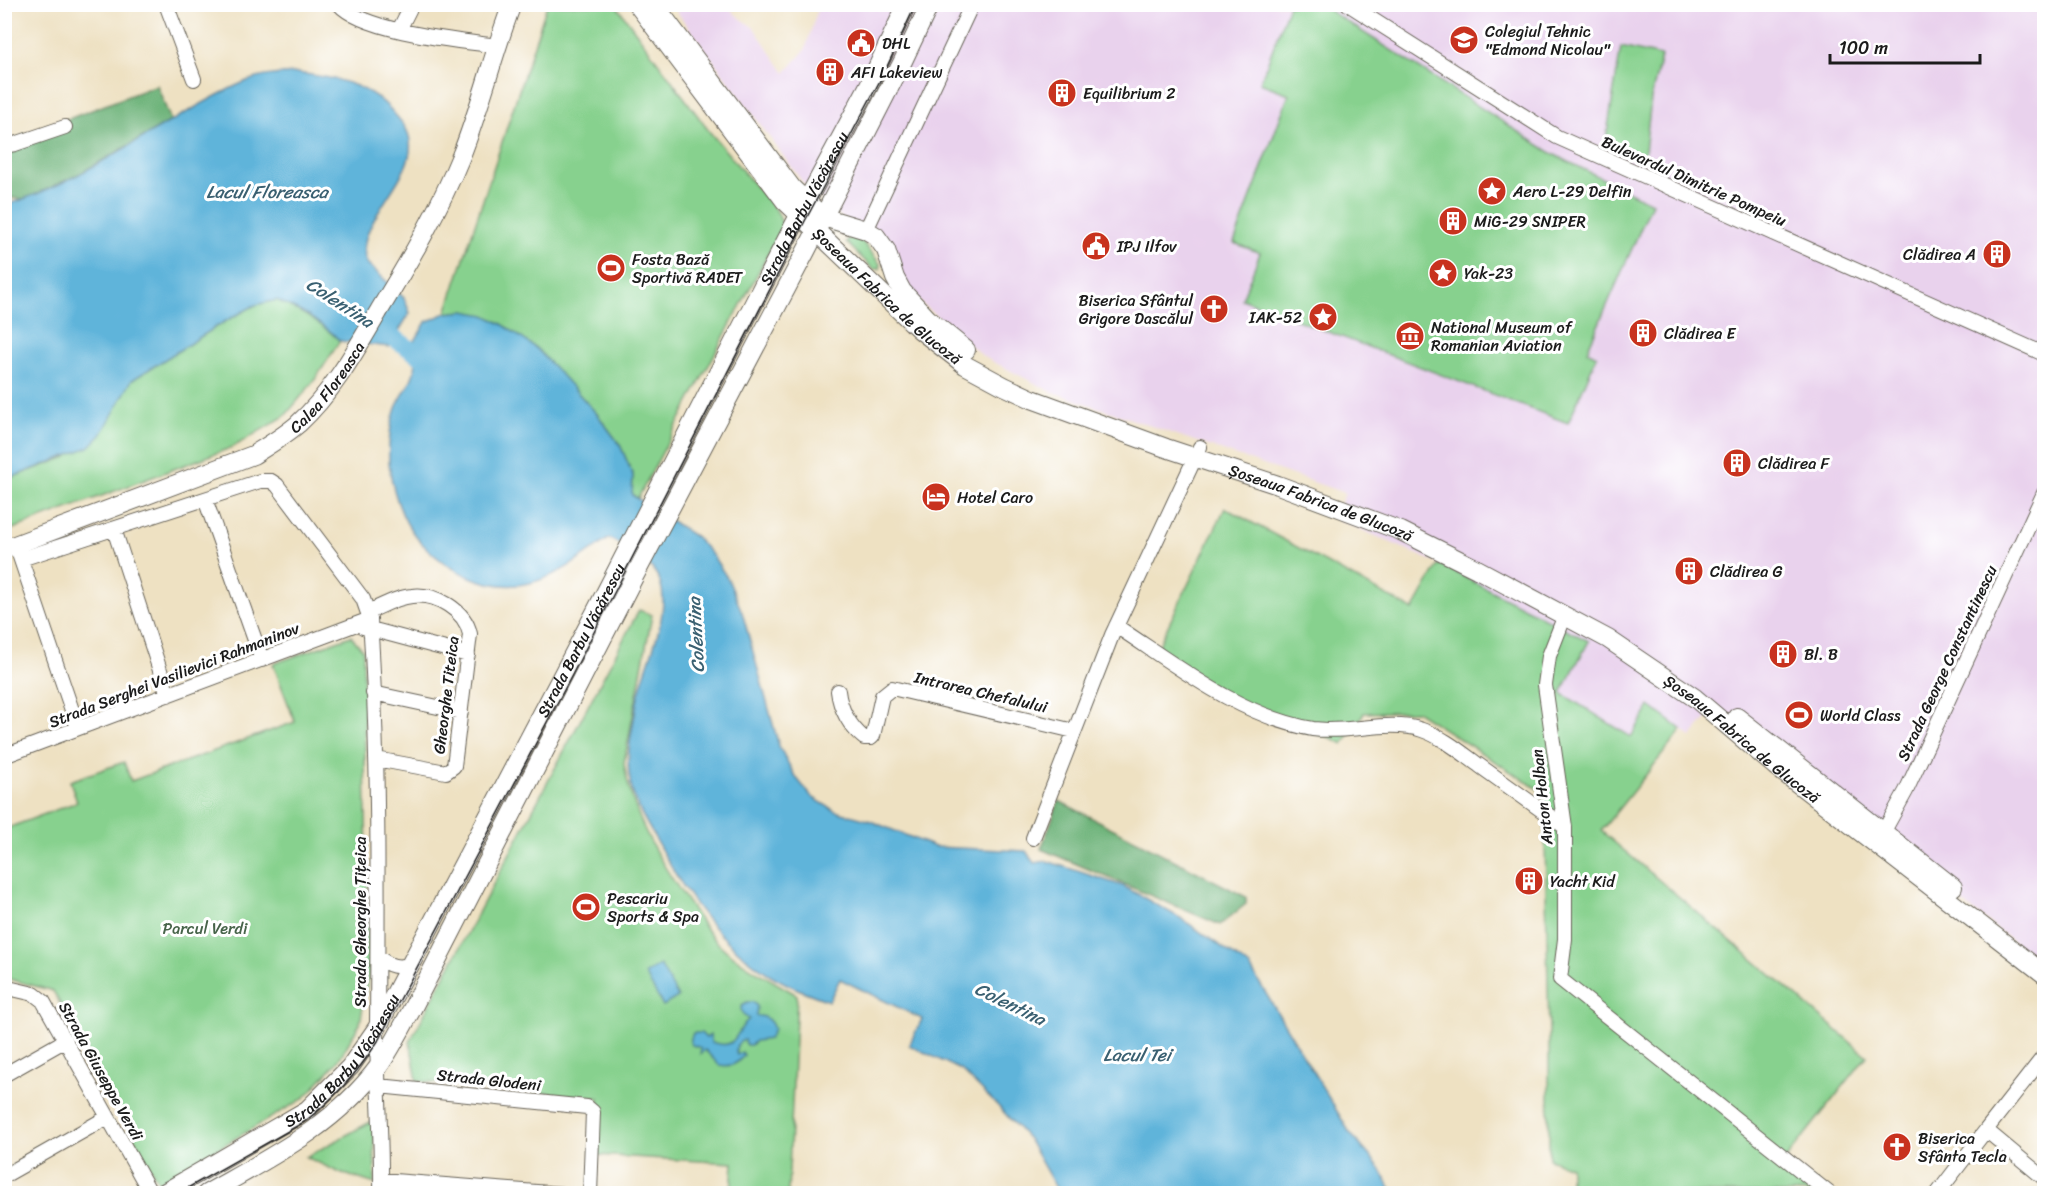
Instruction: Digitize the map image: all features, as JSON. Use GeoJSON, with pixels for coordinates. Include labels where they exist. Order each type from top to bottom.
{"type":"FeatureCollection","features":[{"type":"Feature","properties":{"kind":"main road","name":"Calea Floreasca"},"geometry":{"type":"LineString","coordinates":[[19,550],[235,462],[280,439],[298,424],[327,392],[361,342],[400,276],[455,171],[512,4]]}},
{"type":"Feature","properties":{"kind":"main road","name":"Șoseaua Fabrica de Glucoză"},"geometry":{"type":"LineString","coordinates":[[637,4],[767,179],[820,224],[851,262],[919,329],[965,364],[988,378],[1042,403],[1393,516],[1453,545],[1611,629],[1648,651],[1692,682],[1952,901],[2044,974]]}},
{"type":"Feature","properties":{"kind":"main road","name":"Șoseaua Fabrica de Glucoză"},"geometry":{"type":"LineString","coordinates":[[654,4],[780,172],[802,209]]}},
{"type":"Feature","properties":{"kind":"main road","name":"Strada Barbu Văcărescu"},"geometry":{"type":"LineString","coordinates":[[162,1194],[307,1110],[350,1067],[377,1028],[802,209],[869,85],[907,4]]}},
{"type":"Feature","properties":{"kind":"main road","name":"Strada Barbu Văcărescu"},"geometry":{"type":"LineString","coordinates":[[206,1194],[321,1125],[378,1067],[411,1011],[685,478],[820,224],[930,4]]}},
{"type":"Feature","properties":{"kind":"main road","name":"Șoseaua Fabrica de Glucoză"},"geometry":{"type":"LineString","coordinates":[[820,224],[866,230],[880,241],[886,250],[898,286],[928,319],[962,347],[993,368],[1046,393],[1395,529],[1608,639],[1695,698],[1775,766],[1880,839],[2044,959]]}},
{"type":"Feature","properties":{"kind":"main road"},"geometry":{"type":"LineString","coordinates":[[851,262],[870,275],[879,277],[886,273],[892,265]]}},
{"type":"Feature","properties":{"kind":"street"},"geometry":{"type":"LineString","coordinates":[[166,4],[194,79]]}},
{"type":"Feature","properties":{"kind":"street"},"geometry":{"type":"LineString","coordinates":[[339,4],[348,14],[360,20],[399,30],[498,46]]}},
{"type":"Feature","properties":{"kind":"street"},"geometry":{"type":"LineString","coordinates":[[399,30],[412,4]]}},
{"type":"Feature","properties":{"kind":"street"},"geometry":{"type":"LineString","coordinates":[[866,230],[972,4]]}},
{"type":"Feature","properties":{"kind":"street","name":"Bulevardul Dimitrie Pompeiu"},"geometry":{"type":"LineString","coordinates":[[1348,4],[1557,137],[2044,354]]}},
{"type":"Feature","properties":{"kind":"street"},"geometry":{"type":"LineString","coordinates":[[4,143],[15,144],[65,127]]}},
{"type":"Feature","properties":{"kind":"street"},"geometry":{"type":"LineString","coordinates":[[1033,838],[1116,626],[1198,452]]}},
{"type":"Feature","properties":{"kind":"street","name":"Strada Gheorghe Țițeica"},"geometry":{"type":"LineString","coordinates":[[205,499],[266,480],[277,485],[363,599],[370,620],[376,759],[377,1028],[381,1187]]}},
{"type":"Feature","properties":{"kind":"street","name":"Strada George Constantinescu"},"geometry":{"type":"LineString","coordinates":[[1880,839],[1906,791],[2044,493]]}},
{"type":"Feature","properties":{"kind":"street"},"geometry":{"type":"LineString","coordinates":[[78,728],[19,550],[114,529],[205,499],[262,660]]}},
{"type":"Feature","properties":{"kind":"street"},"geometry":{"type":"LineString","coordinates":[[114,529],[168,695]]}},
{"type":"Feature","properties":{"kind":"street","name":"Gheorghe Titeica"},"geometry":{"type":"LineString","coordinates":[[370,620],[405,597],[424,596],[438,600],[455,610],[469,626],[471,634],[454,766],[449,772],[376,759]]}},
{"type":"Feature","properties":{"kind":"street","name":"Anton Holban"},"geometry":{"type":"LineString","coordinates":[[1565,615],[1549,656],[1545,685],[1565,827],[1565,939],[1560,979],[1830,1194]]}},
{"type":"Feature","properties":{"kind":"street"},"geometry":{"type":"LineString","coordinates":[[370,620],[468,655]]}},
{"type":"Feature","properties":{"kind":"street","name":"Strada Serghei Vasilievici Rahmaninov"},"geometry":{"type":"LineString","coordinates":[[4,756],[370,620]]}},
{"type":"Feature","properties":{"kind":"street"},"geometry":{"type":"LineString","coordinates":[[1116,626],[1221,694],[1268,716],[1312,729],[1344,731],[1397,727],[1421,729],[1450,744],[1565,827]]}},
{"type":"Feature","properties":{"kind":"street","name":"Intrarea Chefalului"},"geometry":{"type":"LineString","coordinates":[[838,691],[844,714],[854,728],[868,739],[873,736],[882,696],[892,688],[1074,731]]}},
{"type":"Feature","properties":{"kind":"street"},"geometry":{"type":"LineString","coordinates":[[373,693],[461,712]]}},
{"type":"Feature","properties":{"kind":"street"},"geometry":{"type":"LineString","coordinates":[[378,957],[392,966],[404,967],[411,964]]}},
{"type":"Feature","properties":{"kind":"street","name":"Strada Giuseppe Verdi"},"geometry":{"type":"LineString","coordinates":[[4,987],[34,994],[50,1011],[151,1194]]}},
{"type":"Feature","properties":{"kind":"street"},"geometry":{"type":"LineString","coordinates":[[4,1075],[66,1040]]}},
{"type":"Feature","properties":{"kind":"street"},"geometry":{"type":"LineString","coordinates":[[1937,1194],[2044,1056]]}},
{"type":"Feature","properties":{"kind":"street","name":"Strada Glodeni"},"geometry":{"type":"LineString","coordinates":[[379,1086],[585,1106],[593,1112],[590,1194]]}},
{"type":"Feature","properties":{"kind":"street"},"geometry":{"type":"LineString","coordinates":[[4,1176],[108,1118]]}},
{"type":"Feature","properties":{"kind":"street"},"geometry":{"type":"LineString","coordinates":[[1986,1130],[2044,1178]]}},
{"type":"Feature","properties":{"kind":"street"},"geometry":{"type":"LineString","coordinates":[[381,1187],[563,1194]]}},
{"type":"Feature","properties":{"kind":"shaded area"},"geometry":{"type":"Polygon","coordinates":[[[672,5],[727,5],[754,28],[785,73],[805,50],[819,5],[2044,5],[2044,965],[1713,711],[1691,737],[1650,706],[1631,737],[1561,693],[1589,641],[1439,564],[1335,518],[1345,493],[1050,391],[984,357],[905,289],[897,260],[804,184],[672,5]]]}},
{"type":"Feature","properties":{"kind":"green space","name":"Fosta Bază Sportivă RADET"},"geometry":{"type":"Polygon","coordinates":[[[547,5],[616,5],[709,131],[778,213],[783,226],[638,498],[632,495],[633,475],[620,445],[597,414],[537,349],[502,324],[464,311],[446,313],[547,5]]]}},
{"type":"Feature","properties":{"kind":"green space"},"geometry":{"type":"Polygon","coordinates":[[[1289,5],[1321,5],[1553,154],[1652,203],[1587,351],[1597,356],[1568,423],[1242,299],[1260,253],[1234,243],[1289,94],[1260,83],[1289,5]]]}},
{"type":"Feature","properties":{"kind":"green space"},"geometry":{"type":"Polygon","coordinates":[[[1621,47],[1661,56],[1651,99],[1644,160],[1605,145],[1621,47]]]}},
{"type":"Feature","properties":{"kind":"green space"},"geometry":{"type":"Polygon","coordinates":[[[157,85],[171,121],[79,174],[27,199],[5,198],[5,140],[11,141],[157,85]]]}},
{"type":"Feature","properties":{"kind":"green space"},"geometry":{"type":"Polygon","coordinates":[[[850,237],[861,240],[881,265],[880,269],[873,269],[846,242],[850,237]]]}},
{"type":"Feature","properties":{"kind":"green space"},"geometry":{"type":"Polygon","coordinates":[[[277,300],[310,318],[340,341],[314,381],[285,416],[233,447],[5,532],[5,480],[67,457],[132,380],[224,322],[255,305],[277,300]]]}},
{"type":"Feature","properties":{"kind":"green space"},"geometry":{"type":"Polygon","coordinates":[[[1225,508],[1413,610],[1439,564],[1589,641],[1561,693],[1631,737],[1650,706],[1682,730],[1601,831],[1867,1056],[1782,1164],[1817,1193],[1570,1193],[1570,1167],[1549,1159],[1544,793],[1416,711],[1364,713],[1343,744],[1331,738],[1273,722],[1155,653],[1225,508]]]}},
{"type":"Feature","properties":{"kind":"green space","name":"Pescariu Sports & Spa"},"geometry":{"type":"Polygon","coordinates":[[[639,610],[652,615],[624,763],[641,821],[669,874],[713,938],[741,962],[797,995],[788,1193],[731,1193],[733,1163],[597,1155],[599,1098],[417,1081],[410,1041],[639,610]]]}},
{"type":"Feature","properties":{"kind":"green space","name":"Parcul Verdi"},"geometry":{"type":"Polygon","coordinates":[[[351,636],[363,650],[369,973],[360,1024],[338,1061],[303,1099],[159,1183],[53,991],[5,978],[5,829],[77,802],[70,781],[124,762],[131,781],[295,722],[273,664],[351,636]]]}},
{"type":"Feature","properties":{"kind":"green space"},"geometry":{"type":"Polygon","coordinates":[[[1059,801],[1246,897],[1246,904],[1220,925],[1041,849],[1059,801]]]}},
{"type":"Feature","properties":{"kind":"green space"},"geometry":{"type":"Polygon","coordinates":[[[374,1120],[375,1184],[338,1172],[306,1157],[374,1120]]]}},
{"type":"Feature","properties":{"kind":"water","name":"Lacul Floreasca"},"geometry":{"type":"Polygon","coordinates":[[[297,73],[336,79],[372,94],[392,111],[408,133],[409,156],[395,187],[367,234],[364,249],[367,263],[404,298],[410,313],[389,347],[340,341],[307,315],[277,300],[255,305],[132,380],[101,435],[89,447],[5,480],[5,205],[76,176],[240,84],[265,76],[297,73]]]}},
{"type":"Feature","properties":{"kind":"water","name":"Lacul Tei"},"geometry":{"type":"Polygon","coordinates":[[[464,311],[485,315],[537,349],[597,414],[620,445],[633,475],[632,495],[696,537],[713,556],[728,579],[742,612],[779,746],[795,776],[812,797],[835,811],[868,820],[935,847],[1026,851],[1034,863],[1047,861],[1123,886],[1182,919],[1250,967],[1350,1133],[1380,1168],[1393,1193],[1059,1193],[1028,1139],[1000,1108],[961,1070],[909,1045],[922,1019],[840,979],[829,1001],[808,993],[765,971],[727,941],[711,924],[682,885],[637,805],[632,788],[628,763],[631,735],[639,694],[658,634],[663,604],[662,589],[655,571],[642,558],[609,538],[571,565],[541,580],[514,585],[483,582],[454,569],[428,550],[406,522],[392,481],[389,448],[396,408],[415,369],[416,363],[406,356],[426,322],[446,313],[464,311]]]}},
{"type":"Feature","properties":{"kind":"water"},"geometry":{"type":"Polygon","coordinates":[[[660,965],[678,997],[663,1006],[645,974],[660,965]]]}},
{"type":"Feature","properties":{"kind":"water"},"geometry":{"type":"Polygon","coordinates":[[[753,1002],[757,1006],[756,1016],[765,1017],[771,1023],[774,1029],[769,1039],[755,1041],[751,1045],[746,1045],[745,1040],[740,1042],[736,1047],[736,1052],[737,1055],[742,1052],[744,1055],[739,1061],[730,1065],[719,1065],[705,1050],[700,1054],[701,1048],[692,1045],[690,1041],[693,1033],[701,1033],[706,1038],[710,1035],[711,1042],[731,1043],[749,1019],[741,1012],[742,1005],[753,1002]]]}},
{"type":"Feature","properties":{"kind":"waterway","name":"Colentina"},"geometry":{"type":"LineString","coordinates":[[375,325],[429,362]]}},
{"type":"Feature","properties":{"kind":"tram line"},"geometry":{"type":"LineString","coordinates":[[177,1194],[304,1122],[344,1085],[378,1041],[572,675],[805,221],[884,73],[916,4]]}},
{"type":"Feature","properties":{"kind":"place","name":"Colegiul Tehnic \"Edmond Nicolau\""},"geometry":{"type":"Point","coordinates":[1464,40]}},
{"type":"Feature","properties":{"kind":"place","name":"DHL"},"geometry":{"type":"Point","coordinates":[861,43]}},
{"type":"Feature","properties":{"kind":"place","name":"AFI Lakeview"},"geometry":{"type":"Point","coordinates":[830,72]}},
{"type":"Feature","properties":{"kind":"place","name":"Equilibrium 2"},"geometry":{"type":"Point","coordinates":[1062,93]}},
{"type":"Feature","properties":{"kind":"place","name":"Aero L-29 Delfin"},"geometry":{"type":"Point","coordinates":[1492,191]}},
{"type":"Feature","properties":{"kind":"place","name":"MiG-29 SNIPER"},"geometry":{"type":"Point","coordinates":[1453,221]}},
{"type":"Feature","properties":{"kind":"place","name":"IPJ Ilfov"},"geometry":{"type":"Point","coordinates":[1096,246]}},
{"type":"Feature","properties":{"kind":"place","name":"Clădirea A"},"geometry":{"type":"Point","coordinates":[1997,254]}},
{"type":"Feature","properties":{"kind":"place","name":"Fosta Bază Sportivă RADET"},"geometry":{"type":"Point","coordinates":[611,268]}},
{"type":"Feature","properties":{"kind":"place","name":"Yak-23"},"geometry":{"type":"Point","coordinates":[1443,273]}},
{"type":"Feature","properties":{"kind":"place","name":"Biserica Sfântul Grigore Dascălul"},"geometry":{"type":"Point","coordinates":[1214,309]}},
{"type":"Feature","properties":{"kind":"place","name":"IAK-52"},"geometry":{"type":"Point","coordinates":[1323,317]}},
{"type":"Feature","properties":{"kind":"place","name":"Clădirea E"},"geometry":{"type":"Point","coordinates":[1643,333]}},
{"type":"Feature","properties":{"kind":"place","name":"National Museum of Romanian Aviation"},"geometry":{"type":"Point","coordinates":[1410,336]}},
{"type":"Feature","properties":{"kind":"place","name":"Clădirea F"},"geometry":{"type":"Point","coordinates":[1737,463]}},
{"type":"Feature","properties":{"kind":"place","name":"Hotel Caro"},"geometry":{"type":"Point","coordinates":[936,497]}},
{"type":"Feature","properties":{"kind":"place","name":"Clădirea G"},"geometry":{"type":"Point","coordinates":[1689,571]}},
{"type":"Feature","properties":{"kind":"place","name":"Bl. B"},"geometry":{"type":"Point","coordinates":[1783,654]}},
{"type":"Feature","properties":{"kind":"place","name":"World Class"},"geometry":{"type":"Point","coordinates":[1799,715]}},
{"type":"Feature","properties":{"kind":"place","name":"Yacht Kid"},"geometry":{"type":"Point","coordinates":[1529,881]}},
{"type":"Feature","properties":{"kind":"place","name":"Pescariu Sports & Spa"},"geometry":{"type":"Point","coordinates":[586,907]}},
{"type":"Feature","properties":{"kind":"place","name":"Biserica Sfânta Tecla"},"geometry":{"type":"Point","coordinates":[1897,1147]}}]}
